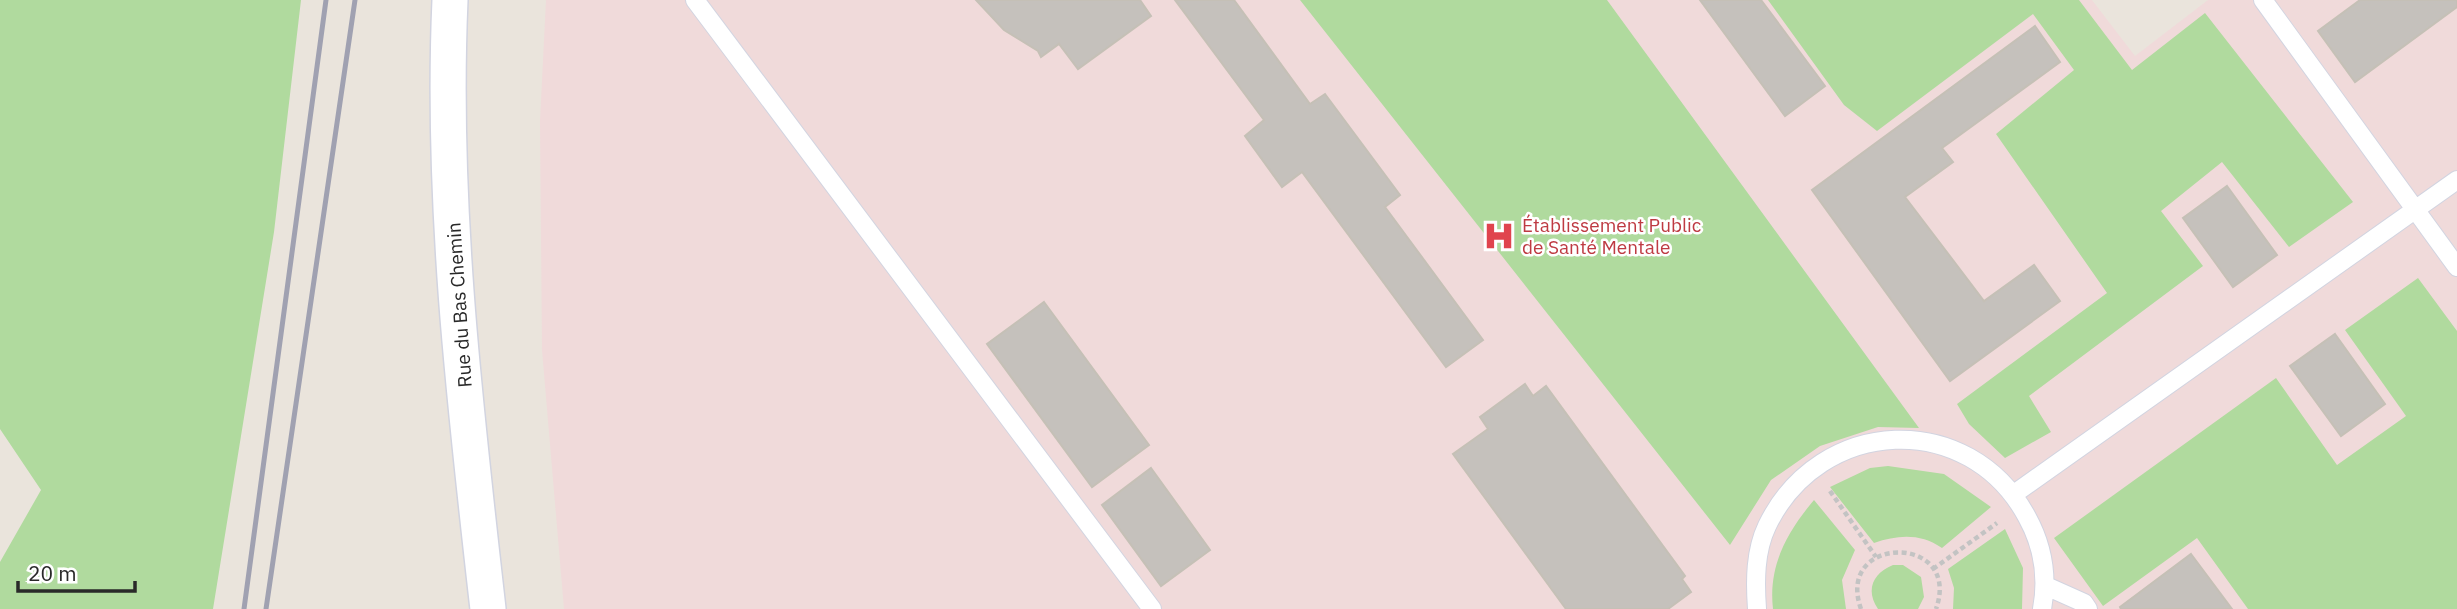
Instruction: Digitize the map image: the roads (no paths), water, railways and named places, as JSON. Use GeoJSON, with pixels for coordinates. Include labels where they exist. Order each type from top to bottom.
{"type":"FeatureCollection","features":[{"type":"Feature","properties":{"kind":"street","name":"Rue du Bas Chemin"},"geometry":{"type":"LineString","coordinates":[[450,0],[447,149],[461,351],[488,609]]}},
{"type":"Feature","properties":{"kind":"lane"},"geometry":{"type":"LineString","coordinates":[[695,0],[1152,609]]}},
{"type":"Feature","properties":{"kind":"lane"},"geometry":{"type":"LineString","coordinates":[[2263,0],[2457,267]]}},
{"type":"Feature","properties":{"kind":"lane"},"geometry":{"type":"LineString","coordinates":[[2018,500],[2457,180]]}},
{"type":"Feature","properties":{"kind":"lane"},"geometry":{"type":"LineString","coordinates":[[1756,609],[1755,570],[1766,527],[1790,489],[1824,460],[1864,443],[1909,439],[1952,448],[1986,467],[2018,500],[2038,537],[2046,586],[2042,609]]}},
{"type":"Feature","properties":{"kind":"lane"},"geometry":{"type":"LineString","coordinates":[[2046,586],[2084,603],[2088,609]]}},
{"type":"Feature","properties":{"kind":"railway"},"geometry":{"type":"LineString","coordinates":[[244,609],[326,0]]}},
{"type":"Feature","properties":{"kind":"railway"},"geometry":{"type":"LineString","coordinates":[[266,609],[355,0]]}},
{"type":"Feature","properties":{"kind":"place","name":"Établissement Public de Santé Mentale"},"geometry":{"type":"Point","coordinates":[1499,236]}}]}
